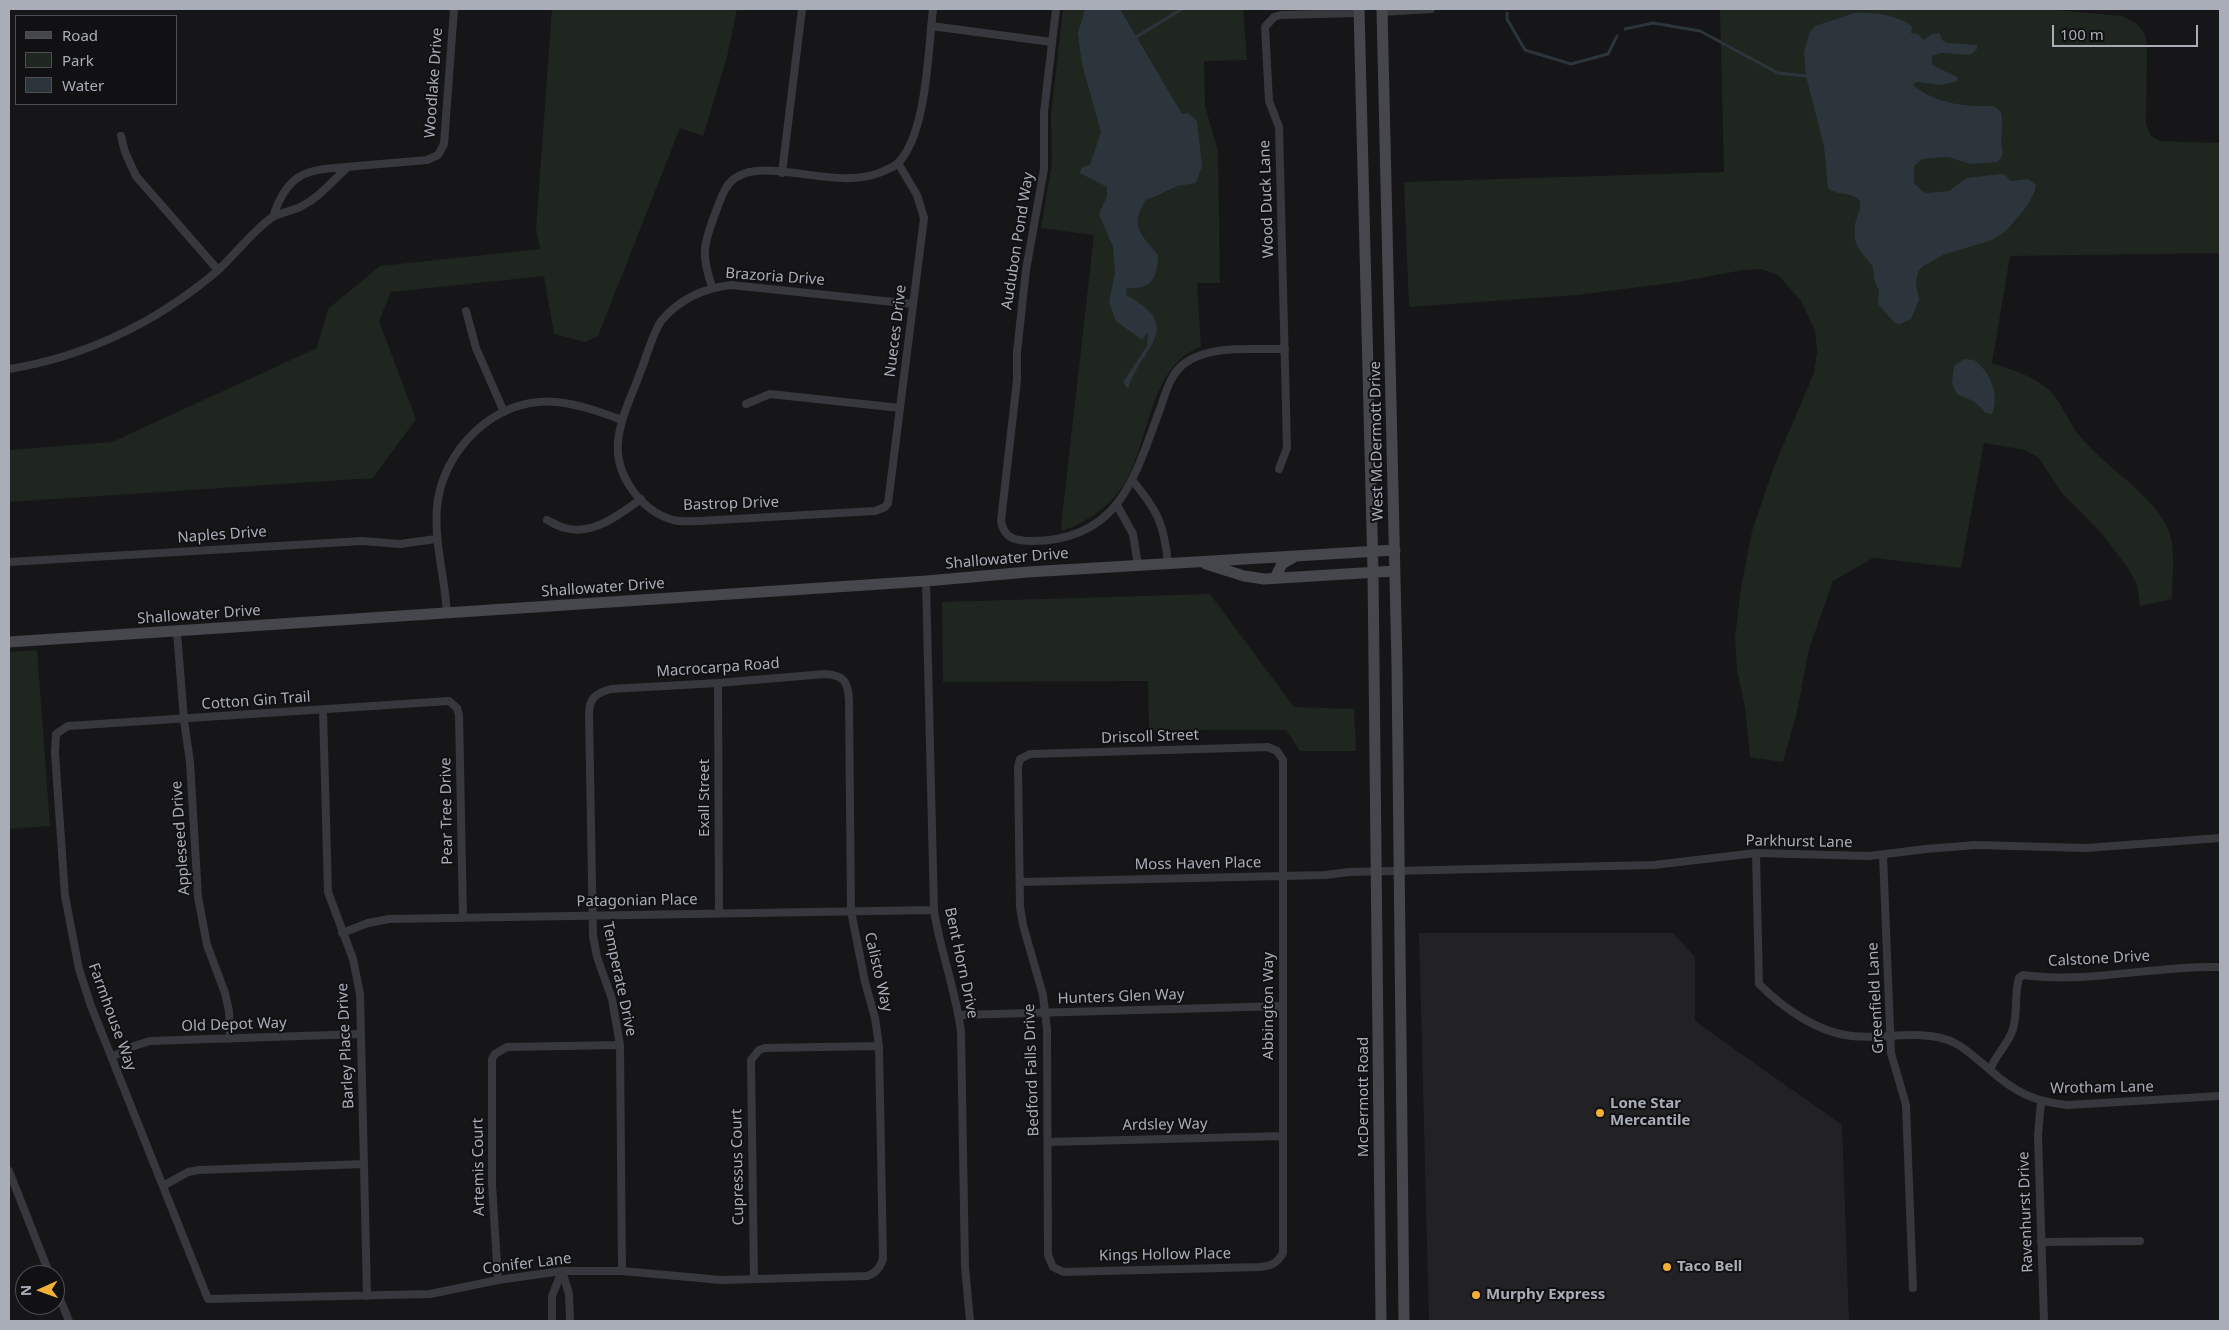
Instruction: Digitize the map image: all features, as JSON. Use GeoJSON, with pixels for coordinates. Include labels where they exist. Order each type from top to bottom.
{"type":"FeatureCollection","features":[{"type":"Feature","properties":{"kind":"main road"},"geometry":{"type":"LineString","coordinates":[[1359,11],[1382,10]]}},
{"type":"Feature","properties":{"kind":"main road","name":"West McDermott Drive"},"geometry":{"type":"LineString","coordinates":[[1382,10],[1395,550],[1400,872]]}},
{"type":"Feature","properties":{"kind":"main road","name":"West McDermott Drive"},"geometry":{"type":"LineString","coordinates":[[1359,11],[1373,551],[1377,872]]}},
{"type":"Feature","properties":{"kind":"main road","name":"Shallowater Drive"},"geometry":{"type":"LineString","coordinates":[[9,642],[926,581],[1168,563],[1395,550]]}},
{"type":"Feature","properties":{"kind":"main road"},"geometry":{"type":"LineString","coordinates":[[1275,578],[1282,564],[1295,556]]}},
{"type":"Feature","properties":{"kind":"main road","name":"Shallowater Drive"},"geometry":{"type":"LineString","coordinates":[[1199,562],[1244,576],[1275,578],[1395,571]]}},
{"type":"Feature","properties":{"kind":"main road"},"geometry":{"type":"LineString","coordinates":[[1374,666],[1397,665]]}},
{"type":"Feature","properties":{"kind":"main road","name":"McDermott Road"},"geometry":{"type":"LineString","coordinates":[[1377,872],[1381,1321]]}},
{"type":"Feature","properties":{"kind":"main road"},"geometry":{"type":"LineString","coordinates":[[1400,872],[1404,1321]]}},
{"type":"Feature","properties":{"kind":"main road"},"geometry":{"type":"LineString","coordinates":[[1380,1087],[1402,1087]]}},
{"type":"Feature","properties":{"kind":"street","name":"Woodlake Drive"},"geometry":{"type":"LineString","coordinates":[[9,369],[47,362],[102,343],[165,309],[218,270],[273,217],[286,188],[300,176],[322,168],[433,159],[442,150],[454,9]]}},
{"type":"Feature","properties":{"kind":"street"},"geometry":{"type":"LineString","coordinates":[[782,173],[802,9]]}},
{"type":"Feature","properties":{"kind":"street"},"geometry":{"type":"LineString","coordinates":[[712,287],[703,262],[705,240],[725,188],[734,179],[745,173],[762,170],[844,179],[874,176],[898,164],[911,144],[918,124],[933,9]]}},
{"type":"Feature","properties":{"kind":"street","name":"Audubon Pond Way"},"geometry":{"type":"LineString","coordinates":[[1056,9],[1044,112],[1044,169],[1026,270],[1017,352],[1017,380],[1001,521],[1002,528],[1008,536],[1017,541],[1054,541],[1090,527],[1117,506]]}},
{"type":"Feature","properties":{"kind":"street"},"geometry":{"type":"LineString","coordinates":[[1382,10],[1431,9]]}},
{"type":"Feature","properties":{"kind":"street","name":"Wood Duck Lane"},"geometry":{"type":"LineString","coordinates":[[1278,469],[1287,448],[1279,127],[1269,101],[1265,28],[1274,17],[1281,15],[1359,11]]}},
{"type":"Feature","properties":{"kind":"street"},"geometry":{"type":"LineString","coordinates":[[931,26],[1052,42]]}},
{"type":"Feature","properties":{"kind":"street"},"geometry":{"type":"LineString","coordinates":[[121,136],[125,152],[136,176],[218,270]]}},
{"type":"Feature","properties":{"kind":"street","name":"Nueces Drive"},"geometry":{"type":"LineString","coordinates":[[885,507],[888,503],[924,218],[917,195],[898,164]]}},
{"type":"Feature","properties":{"kind":"street","name":"Woodlake Drive"},"geometry":{"type":"LineString","coordinates":[[273,217],[302,206],[320,194],[348,166]]}},
{"type":"Feature","properties":{"kind":"street","name":"Brazoria Drive"},"geometry":{"type":"LineString","coordinates":[[622,420],[660,322],[679,303],[712,287],[731,285],[913,304]]}},
{"type":"Feature","properties":{"kind":"street"},"geometry":{"type":"LineString","coordinates":[[466,311],[476,348],[504,412]]}},
{"type":"Feature","properties":{"kind":"street"},"geometry":{"type":"LineString","coordinates":[[1138,565],[1134,534],[1117,506],[1132,480],[1172,376],[1184,364],[1212,352],[1285,349]]}},
{"type":"Feature","properties":{"kind":"street"},"geometry":{"type":"LineString","coordinates":[[746,404],[770,394],[900,408]]}},
{"type":"Feature","properties":{"kind":"street"},"geometry":{"type":"LineString","coordinates":[[447,613],[443,569],[436,539],[437,506],[445,474],[463,444],[492,416],[525,404],[554,402],[585,407],[622,420]]}},
{"type":"Feature","properties":{"kind":"street","name":"Bastrop Drive"},"geometry":{"type":"LineString","coordinates":[[622,420],[618,442],[618,461],[630,488],[649,508],[674,520],[700,521],[875,511],[885,507]]}},
{"type":"Feature","properties":{"kind":"street"},"geometry":{"type":"LineString","coordinates":[[1132,480],[1156,510],[1165,534],[1168,563]]}},
{"type":"Feature","properties":{"kind":"street"},"geometry":{"type":"LineString","coordinates":[[547,520],[567,529],[588,528],[612,520],[641,499]]}},
{"type":"Feature","properties":{"kind":"street","name":"Naples Drive"},"geometry":{"type":"LineString","coordinates":[[9,562],[362,541],[400,544],[436,539]]}},
{"type":"Feature","properties":{"kind":"street","name":"Bent Horn Drive"},"geometry":{"type":"LineString","coordinates":[[926,581],[934,910],[937,930],[960,1015],[965,1267],[970,1321]]}},
{"type":"Feature","properties":{"kind":"street","name":"Appleseed Drive"},"geometry":{"type":"LineString","coordinates":[[177,632],[184,720],[190,762],[201,920],[207,944],[225,992],[229,1011],[230,1039]]}},
{"type":"Feature","properties":{"kind":"street","name":"Macrocarpa Road"},"geometry":{"type":"LineString","coordinates":[[594,695],[611,689],[825,674],[835,675],[844,679]]}},
{"type":"Feature","properties":{"kind":"street","name":"Calisto Way"},"geometry":{"type":"LineString","coordinates":[[844,679],[848,688],[849,700],[851,911],[865,982],[876,1018],[879,1046],[883,1253],[878,1270]]}},
{"type":"Feature","properties":{"kind":"street","name":"Exall Street"},"geometry":{"type":"LineString","coordinates":[[718,683],[719,913]]}},
{"type":"Feature","properties":{"kind":"street","name":"Temperate Drive"},"geometry":{"type":"LineString","coordinates":[[594,695],[591,700],[589,714],[591,915],[596,950],[612,999],[620,1045],[622,1271]]}},
{"type":"Feature","properties":{"kind":"street","name":"Cotton Gin Trail"},"geometry":{"type":"LineString","coordinates":[[58,730],[68,726],[184,720],[449,701],[455,705]]}},
{"type":"Feature","properties":{"kind":"street","name":"Pear Tree Drive"},"geometry":{"type":"LineString","coordinates":[[455,705],[459,715],[463,917]]}},
{"type":"Feature","properties":{"kind":"street","name":"Barley Place Drive"},"geometry":{"type":"LineString","coordinates":[[323,710],[325,866],[328,892],[353,959],[360,994],[367,1296]]}},
{"type":"Feature","properties":{"kind":"street","name":"Farmhouse Way"},"geometry":{"type":"LineString","coordinates":[[58,730],[54,744],[64,896],[70,930],[85,987],[208,1299]]}},
{"type":"Feature","properties":{"kind":"street","name":"Driscoll Street"},"geometry":{"type":"LineString","coordinates":[[1024,756],[1040,753],[1268,747],[1277,751]]}},
{"type":"Feature","properties":{"kind":"street","name":"Abbington Way"},"geometry":{"type":"LineString","coordinates":[[1277,751],[1283,760],[1284,876],[1284,1245],[1278,1262]]}},
{"type":"Feature","properties":{"kind":"street","name":"Bedford Falls Drive"},"geometry":{"type":"LineString","coordinates":[[1024,756],[1018,767],[1020,882],[1023,925],[1039,975],[1045,1012],[1048,1254],[1053,1267]]}},
{"type":"Feature","properties":{"kind":"street","name":"Parkhurst Lane"},"geometry":{"type":"LineString","coordinates":[[1377,872],[1654,865],[1756,853],[1821,856],[1883,855],[1976,845],[2086,848],[2220,838]]}},
{"type":"Feature","properties":{"kind":"street","name":"Wrotham Lane"},"geometry":{"type":"LineString","coordinates":[[1756,853],[1759,984],[1800,1016],[1822,1028],[1851,1036],[1930,1036],[1953,1042],[1976,1057],[2014,1089],[2041,1102],[2068,1105],[2220,1096]]}},
{"type":"Feature","properties":{"kind":"street","name":"Greenfield Lane"},"geometry":{"type":"LineString","coordinates":[[1883,855],[1891,1054],[1906,1105],[1913,1288]]}},
{"type":"Feature","properties":{"kind":"street","name":"Moss Haven Place"},"geometry":{"type":"LineString","coordinates":[[1020,882],[1377,872]]}},
{"type":"Feature","properties":{"kind":"street","name":"Patagonian Place"},"geometry":{"type":"LineString","coordinates":[[342,933],[368,923],[389,919],[934,910]]}},
{"type":"Feature","properties":{"kind":"street","name":"Calstone Drive"},"geometry":{"type":"LineString","coordinates":[[1990,1070],[1992,1063],[2004,1049],[2013,1028],[2016,988],[2019,978],[2024,975],[2096,976],[2178,967],[2220,967]]}},
{"type":"Feature","properties":{"kind":"street","name":"Hunters Glen Way"},"geometry":{"type":"LineString","coordinates":[[960,1015],[1283,1006]]}},
{"type":"Feature","properties":{"kind":"street","name":"Old Depot Way"},"geometry":{"type":"LineString","coordinates":[[112,1057],[134,1046],[150,1041],[361,1034]]}},
{"type":"Feature","properties":{"kind":"street","name":"Artemis Court"},"geometry":{"type":"LineString","coordinates":[[498,1280],[492,1184],[491,1066],[495,1054],[507,1047],[620,1045]]}},
{"type":"Feature","properties":{"kind":"street","name":"Cupressus Court"},"geometry":{"type":"LineString","coordinates":[[754,1279],[749,1067],[754,1055],[765,1048],[879,1046]]}},
{"type":"Feature","properties":{"kind":"street","name":"Ravenhurst Drive"},"geometry":{"type":"LineString","coordinates":[[2041,1102],[2038,1135],[2044,1321]]}},
{"type":"Feature","properties":{"kind":"street","name":"Ardsley Way"},"geometry":{"type":"LineString","coordinates":[[1048,1142],[1284,1136]]}},
{"type":"Feature","properties":{"kind":"street"},"geometry":{"type":"LineString","coordinates":[[163,1186],[188,1172],[199,1170],[364,1164]]}},
{"type":"Feature","properties":{"kind":"street"},"geometry":{"type":"LineString","coordinates":[[9,1171],[46,1265]]}},
{"type":"Feature","properties":{"kind":"street"},"geometry":{"type":"LineString","coordinates":[[2041,1242],[2140,1242]]}},
{"type":"Feature","properties":{"kind":"street","name":"Kings Hollow Place"},"geometry":{"type":"LineString","coordinates":[[1053,1267],[1063,1272],[1260,1267],[1270,1266],[1278,1262]]}},
{"type":"Feature","properties":{"kind":"street","name":"Conifer Lane"},"geometry":{"type":"LineString","coordinates":[[208,1299],[430,1294],[498,1280],[562,1271],[622,1271],[721,1280],[867,1276],[878,1270]]}},
{"type":"Feature","properties":{"kind":"street"},"geometry":{"type":"LineString","coordinates":[[552,1321],[552,1296],[562,1271]]}},
{"type":"Feature","properties":{"kind":"street"},"geometry":{"type":"LineString","coordinates":[[562,1271],[569,1294],[570,1321]]}},
{"type":"Feature","properties":{"kind":"shaded area"},"geometry":{"type":"Polygon","coordinates":[[[1419,933],[1673,933],[1695,957],[1695,1021],[1842,1125],[1849,1321],[1429,1321],[1419,933]]]}},
{"type":"Feature","properties":{"kind":"green space"},"geometry":{"type":"Polygon","coordinates":[[[552,9],[737,9],[727,57],[703,136],[680,128],[598,336],[585,342],[554,334],[544,276],[391,292],[379,321],[416,419],[373,478],[9,502],[9,450],[112,442],[317,348],[328,309],[380,266],[540,249],[536,228],[552,9]]]}},
{"type":"Feature","properties":{"kind":"green space"},"geometry":{"type":"Polygon","coordinates":[[[1063,9],[1243,9],[1247,60],[1204,61],[1205,106],[1218,151],[1220,283],[1197,283],[1201,346],[1183,357],[1170,372],[1160,389],[1132,468],[1117,494],[1104,508],[1080,523],[1062,531],[1061,526],[1094,235],[1041,228],[1052,163],[1051,116],[1063,9]]]}},
{"type":"Feature","properties":{"kind":"green space"},"geometry":{"type":"Polygon","coordinates":[[[1720,9],[2044,9],[2122,16],[2136,23],[2144,32],[2147,46],[2146,124],[2150,135],[2159,141],[2220,143],[2220,253],[2010,256],[1992,363],[2029,377],[2050,391],[2075,430],[2089,446],[2135,487],[2156,509],[2168,530],[2173,549],[2172,599],[2140,606],[2137,584],[2127,567],[2104,536],[2061,492],[2039,458],[2025,450],[1984,443],[1961,568],[1873,558],[1833,581],[1809,649],[1797,712],[1783,762],[1750,757],[1745,707],[1737,670],[1735,638],[1741,588],[1752,531],[1775,464],[1814,373],[1817,352],[1815,331],[1801,301],[1778,275],[1761,269],[1743,270],[1679,282],[1577,295],[1409,307],[1404,182],[1724,172],[1720,9]]]}},
{"type":"Feature","properties":{"kind":"green space"},"geometry":{"type":"Polygon","coordinates":[[[1210,594],[1294,707],[1354,709],[1356,751],[1300,751],[1286,730],[1149,730],[1148,681],[943,682],[942,602],[1210,594]]]}},
{"type":"Feature","properties":{"kind":"green space"},"geometry":{"type":"Polygon","coordinates":[[[37,650],[50,826],[9,829],[9,652],[37,650]]]}},
{"type":"Feature","properties":{"kind":"water"},"geometry":{"type":"Polygon","coordinates":[[[1085,9],[1120,9],[1182,114],[1188,113],[1197,121],[1202,166],[1196,183],[1177,186],[1146,199],[1138,217],[1139,229],[1142,235],[1158,255],[1156,270],[1152,281],[1148,285],[1127,288],[1126,295],[1144,307],[1154,317],[1157,328],[1155,338],[1134,374],[1128,389],[1123,382],[1147,346],[1148,332],[1142,340],[1116,321],[1109,302],[1115,273],[1113,247],[1099,214],[1107,196],[1107,187],[1080,173],[1082,167],[1090,165],[1101,132],[1082,64],[1078,33],[1085,9]]]}},
{"type":"Feature","properties":{"kind":"water"},"geometry":{"type":"Polygon","coordinates":[[[1855,13],[1870,13],[1899,19],[1912,26],[1911,33],[1918,34],[1923,40],[1932,34],[1940,33],[1942,40],[1948,43],[1977,45],[1977,49],[1970,55],[1941,53],[1932,56],[1932,65],[1957,77],[1958,81],[1942,85],[1918,82],[1914,83],[1914,86],[1942,101],[1962,105],[1994,106],[2001,112],[2001,144],[2003,154],[1998,162],[1971,164],[1948,157],[1922,159],[1914,166],[1914,183],[1922,191],[1927,193],[1949,191],[1967,178],[2001,174],[2011,181],[2028,179],[2036,185],[2027,206],[2006,231],[1992,240],[1943,255],[1922,267],[1918,272],[1916,283],[1919,300],[1911,319],[1900,324],[1895,323],[1878,304],[1879,291],[1874,279],[1873,267],[1859,249],[1855,240],[1855,224],[1860,209],[1860,201],[1853,196],[1832,191],[1828,188],[1824,146],[1806,76],[1804,52],[1810,32],[1815,26],[1855,13]]]}},
{"type":"Feature","properties":{"kind":"water"},"geometry":{"type":"Polygon","coordinates":[[[1964,359],[1974,360],[1985,370],[1989,377],[1995,399],[1992,414],[1986,413],[1975,402],[1957,394],[1952,383],[1954,366],[1964,359]]]}},
{"type":"Feature","properties":{"kind":"waterway"},"geometry":{"type":"LineString","coordinates":[[1136,37],[1182,9]]}},
{"type":"Feature","properties":{"kind":"waterway"},"geometry":{"type":"LineString","coordinates":[[1507,13],[1507,19],[1525,50],[1571,64],[1608,54],[1617,36]]}},
{"type":"Feature","properties":{"kind":"waterway"},"geometry":{"type":"LineString","coordinates":[[1625,29],[1653,23],[1700,31],[1778,73],[1806,76]]}},
{"type":"Feature","properties":{"kind":"place","name":"Lone Star Mercantile"},"geometry":{"type":"Point","coordinates":[1600,1113]}},
{"type":"Feature","properties":{"kind":"place","name":"Taco Bell"},"geometry":{"type":"Point","coordinates":[1667,1267]}},
{"type":"Feature","properties":{"kind":"place","name":"Murphy Express"},"geometry":{"type":"Point","coordinates":[1476,1295]}}]}
